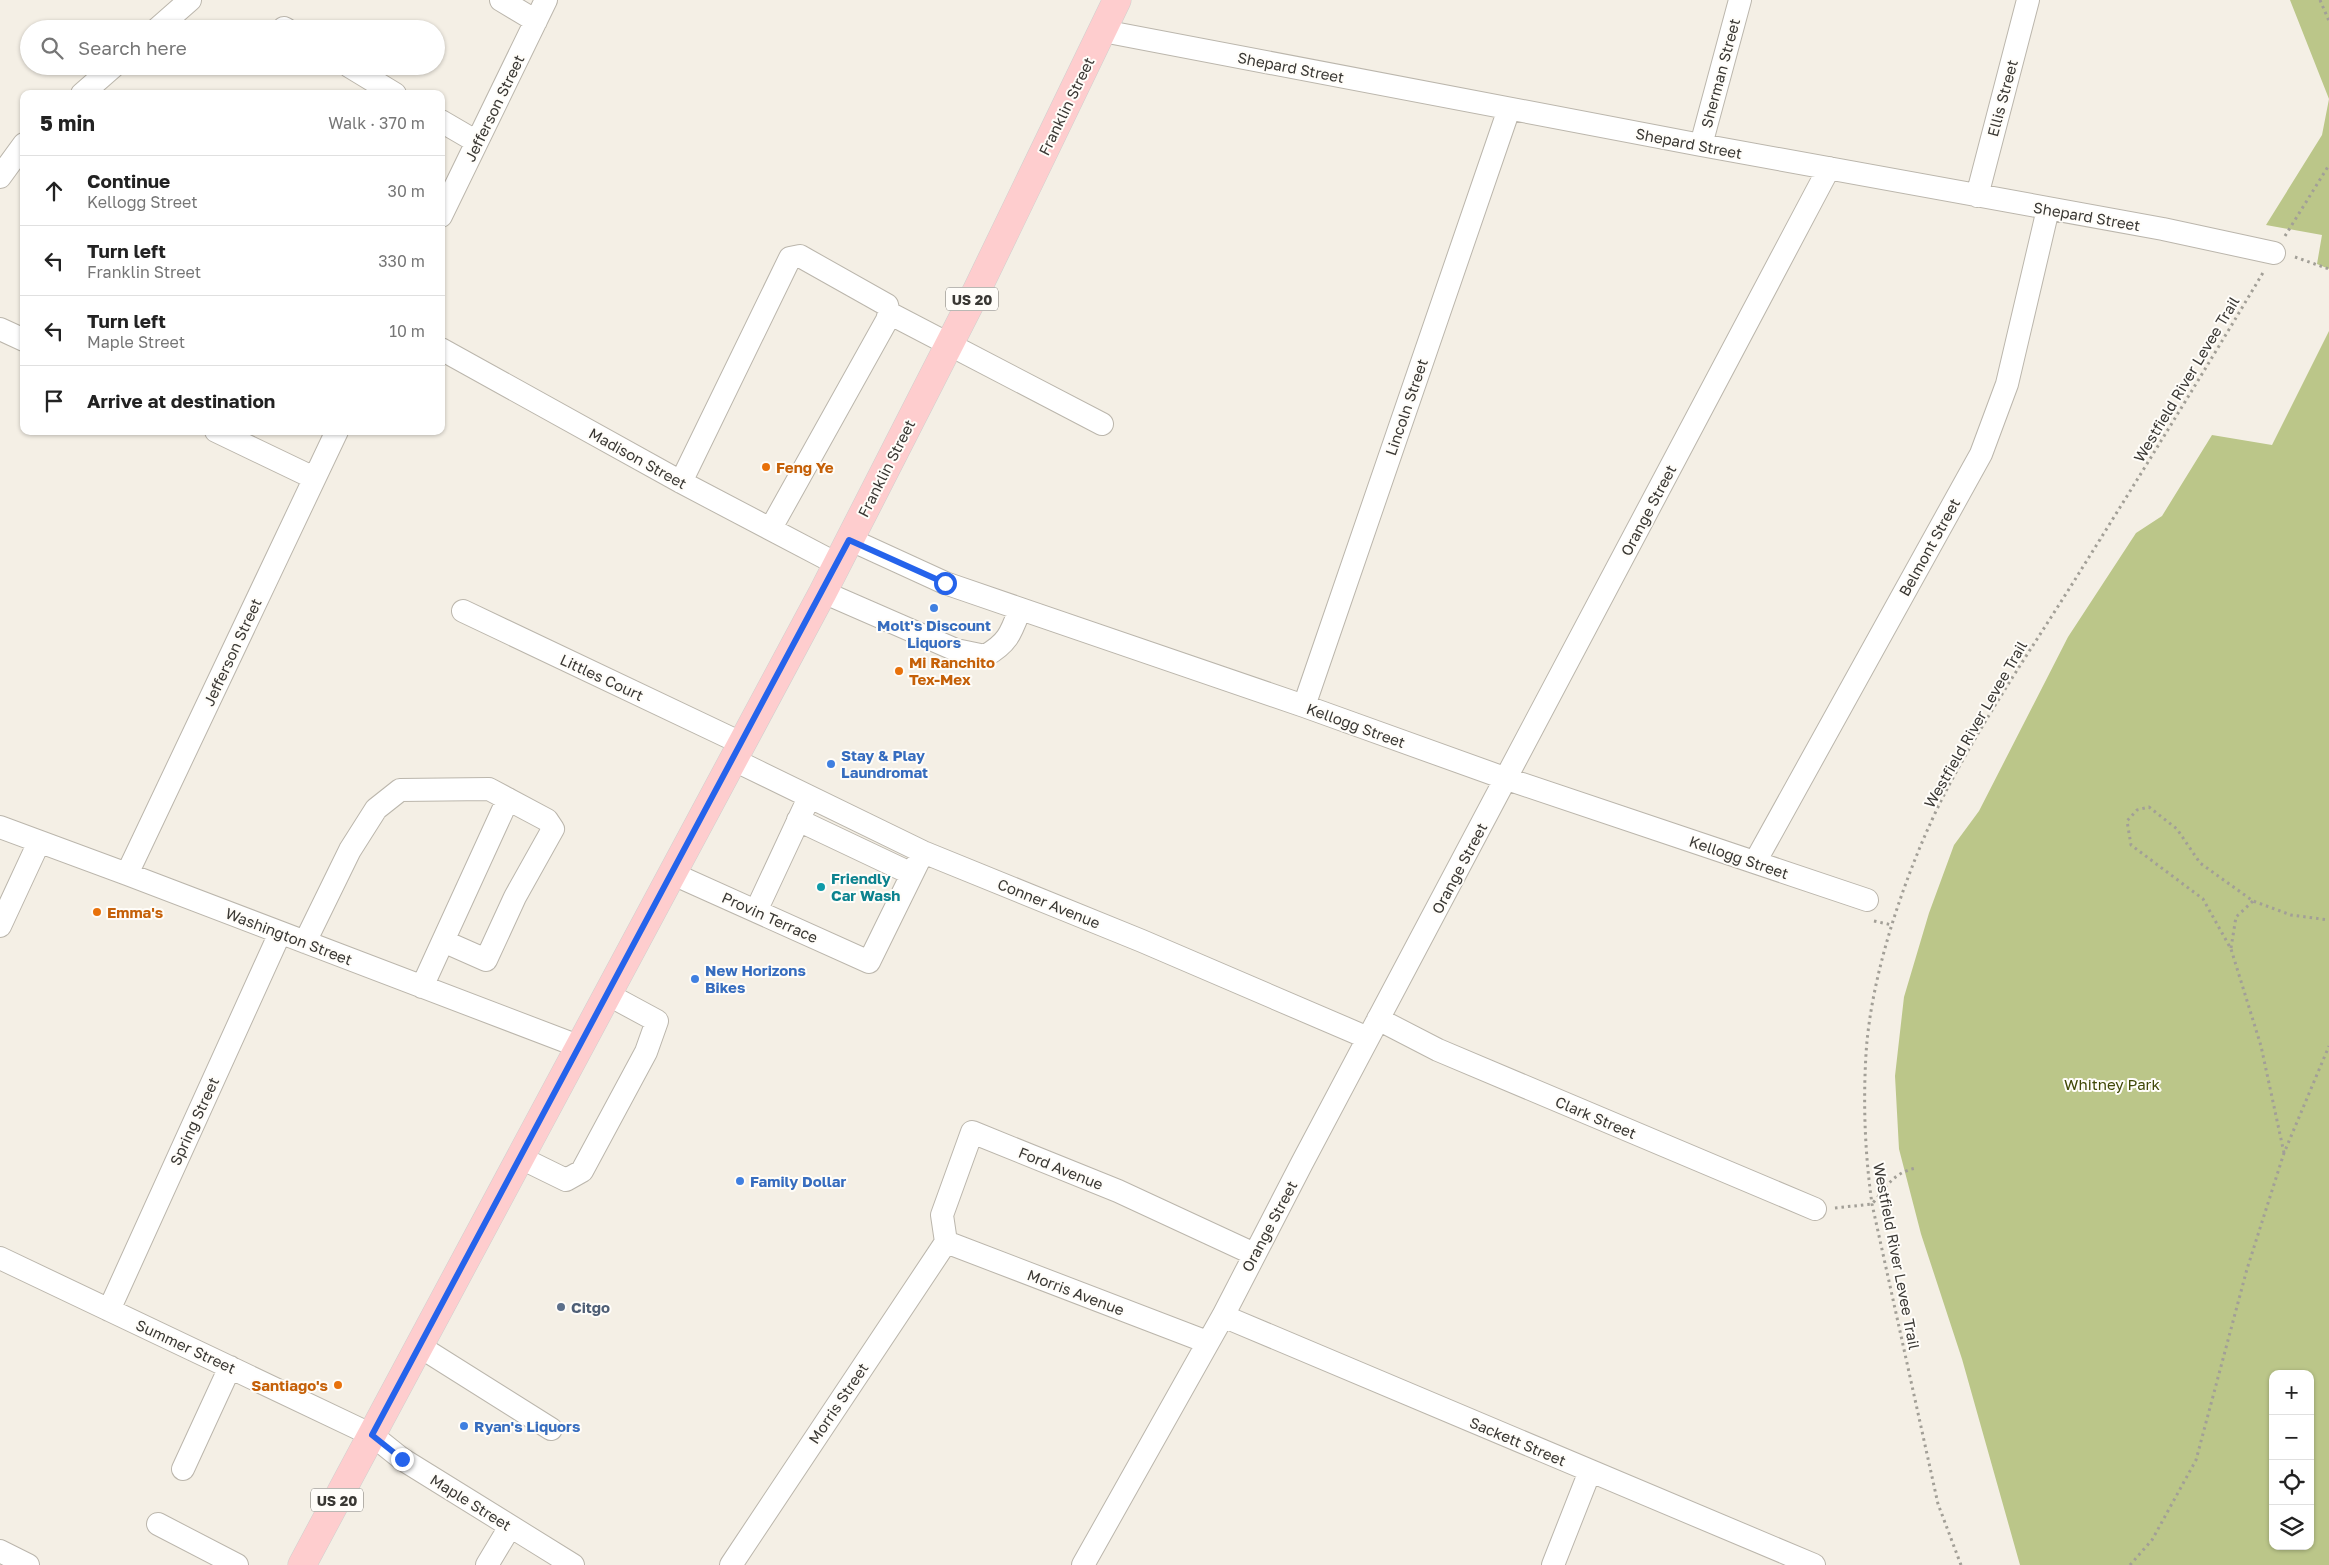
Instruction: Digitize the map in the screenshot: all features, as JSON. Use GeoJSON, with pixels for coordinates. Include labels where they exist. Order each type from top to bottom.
{"type":"FeatureCollection","features":[{"type":"Feature","properties":{"kind":"main road","name":"Franklin Street"},"geometry":{"type":"LineString","coordinates":[[308,1563],[372,1435],[519,1157],[823,592],[949,345],[1117,0]]}},
{"type":"Feature","properties":{"kind":"street"},"geometry":{"type":"LineString","coordinates":[[167,20],[190,0]]}},
{"type":"Feature","properties":{"kind":"street"},"geometry":{"type":"LineString","coordinates":[[501,0],[536,21]]}},
{"type":"Feature","properties":{"kind":"street","name":"Jefferson Street"},"geometry":{"type":"LineString","coordinates":[[445,208],[546,0]]}},
{"type":"Feature","properties":{"kind":"street","name":"Sherman Street"},"geometry":{"type":"LineString","coordinates":[[1701,145],[1740,0]]}},
{"type":"Feature","properties":{"kind":"street","name":"Ellis Street"},"geometry":{"type":"LineString","coordinates":[[1977,196],[2028,0]]}},
{"type":"Feature","properties":{"kind":"street","name":"Shepard Street"},"geometry":{"type":"LineString","coordinates":[[1103,31],[1509,109],[2163,230],[2274,253]]}},
{"type":"Feature","properties":{"kind":"street"},"geometry":{"type":"LineString","coordinates":[[87,90],[104,75]]}},
{"type":"Feature","properties":{"kind":"street"},"geometry":{"type":"LineString","coordinates":[[364,75],[388,90]]}},
{"type":"Feature","properties":{"kind":"street","name":"Lincoln Street"},"geometry":{"type":"LineString","coordinates":[[1304,706],[1509,109]]}},
{"type":"Feature","properties":{"kind":"street"},"geometry":{"type":"LineString","coordinates":[[445,123],[477,142]]}},
{"type":"Feature","properties":{"kind":"street"},"geometry":{"type":"LineString","coordinates":[[0,177],[20,150]]}},
{"type":"Feature","properties":{"kind":"street","name":"Orange Street"},"geometry":{"type":"LineString","coordinates":[[1083,1565],[1206,1342],[1223,1316],[1828,168]]}},
{"type":"Feature","properties":{"kind":"street","name":"Belmont Street"},"geometry":{"type":"LineString","coordinates":[[1755,862],[1981,454],[2007,384],[2048,209]]}},
{"type":"Feature","properties":{"kind":"street"},"geometry":{"type":"LineString","coordinates":[[681,482],[790,258],[800,256],[887,306],[889,313],[887,320],[771,528]]}},
{"type":"Feature","properties":{"kind":"street"},"geometry":{"type":"LineString","coordinates":[[889,313],[1102,424]]}},
{"type":"Feature","properties":{"kind":"street"},"geometry":{"type":"LineString","coordinates":[[0,329],[20,338]]}},
{"type":"Feature","properties":{"kind":"street","name":"Madison Street"},"geometry":{"type":"LineString","coordinates":[[445,351],[681,482],[836,564]]}},
{"type":"Feature","properties":{"kind":"street"},"geometry":{"type":"LineString","coordinates":[[224,435],[314,478]]}},
{"type":"Feature","properties":{"kind":"street","name":"Jefferson Street"},"geometry":{"type":"LineString","coordinates":[[128,874],[334,435]]}},
{"type":"Feature","properties":{"kind":"street","name":"Kellogg Street"},"geometry":{"type":"LineString","coordinates":[[849,540],[945,583],[1304,706],[1506,779],[1755,862],[1867,910]]}},
{"type":"Feature","properties":{"kind":"street"},"geometry":{"type":"LineString","coordinates":[[823,592],[956,650],[985,656],[1001,647],[1010,636],[1020,609]]}},
{"type":"Feature","properties":{"kind":"street","name":"Littles Court"},"geometry":{"type":"LineString","coordinates":[[463,611],[737,751]]}},
{"type":"Feature","properties":{"kind":"street","name":"Conner Avenue"},"geometry":{"type":"LineString","coordinates":[[737,751],[809,796],[923,852],[1142,940],[1373,1029]]}},
{"type":"Feature","properties":{"kind":"street"},"geometry":{"type":"LineString","coordinates":[[306,942],[350,850],[376,809],[400,790],[489,789],[547,820],[553,829],[515,897],[486,960],[443,941]]}},
{"type":"Feature","properties":{"kind":"street"},"geometry":{"type":"LineString","coordinates":[[756,910],[809,796]]}},
{"type":"Feature","properties":{"kind":"street"},"geometry":{"type":"LineString","coordinates":[[422,988],[508,800]]}},
{"type":"Feature","properties":{"kind":"street"},"geometry":{"type":"LineString","coordinates":[[798,820],[912,874],[923,852]]}},
{"type":"Feature","properties":{"kind":"street","name":"Washington Street"},"geometry":{"type":"LineString","coordinates":[[0,827],[578,1046]]}},
{"type":"Feature","properties":{"kind":"street"},"geometry":{"type":"LineString","coordinates":[[0,926],[39,842]]}},
{"type":"Feature","properties":{"kind":"street","name":"Provin Terrace"},"geometry":{"type":"LineString","coordinates":[[672,873],[870,962],[912,874]]}},
{"type":"Feature","properties":{"kind":"street","name":"Spring Street"},"geometry":{"type":"LineString","coordinates":[[108,1310],[280,933]]}},
{"type":"Feature","properties":{"kind":"street"},"geometry":{"type":"LineString","coordinates":[[519,1157],[566,1180],[582,1171],[646,1052],[656,1021],[607,994]]}},
{"type":"Feature","properties":{"kind":"street","name":"Clark Street"},"geometry":{"type":"LineString","coordinates":[[1373,1029],[1438,1050],[1815,1209]]}},
{"type":"Feature","properties":{"kind":"street","name":"Ford Avenue"},"geometry":{"type":"LineString","coordinates":[[946,1242],[942,1215],[972,1132],[1118,1191],[1254,1254]]}},
{"type":"Feature","properties":{"kind":"street","name":"Morris Avenue"},"geometry":{"type":"LineString","coordinates":[[946,1242],[1206,1342]]}},
{"type":"Feature","properties":{"kind":"street","name":"Morris Street"},"geometry":{"type":"LineString","coordinates":[[731,1565],[946,1242]]}},
{"type":"Feature","properties":{"kind":"street","name":"Summer Street"},"geometry":{"type":"LineString","coordinates":[[0,1258],[372,1435]]}},
{"type":"Feature","properties":{"kind":"street","name":"Sackett Street"},"geometry":{"type":"LineString","coordinates":[[1223,1316],[1814,1565]]}},
{"type":"Feature","properties":{"kind":"street"},"geometry":{"type":"LineString","coordinates":[[419,1346],[551,1429]]}},
{"type":"Feature","properties":{"kind":"street"},"geometry":{"type":"LineString","coordinates":[[183,1469],[230,1367]]}},
{"type":"Feature","properties":{"kind":"street","name":"Maple Street"},"geometry":{"type":"LineString","coordinates":[[372,1435],[402,1459],[573,1565]]}},
{"type":"Feature","properties":{"kind":"street"},"geometry":{"type":"LineString","coordinates":[[1553,1565],[1590,1471]]}},
{"type":"Feature","properties":{"kind":"street"},"geometry":{"type":"LineString","coordinates":[[158,1524],[238,1565]]}},
{"type":"Feature","properties":{"kind":"street"},"geometry":{"type":"LineString","coordinates":[[487,1565],[505,1535],[512,1528]]}},
{"type":"Feature","properties":{"kind":"street"},"geometry":{"type":"LineString","coordinates":[[0,1551],[28,1565]]}},
{"type":"Feature","properties":{"kind":"path"},"geometry":{"type":"LineString","coordinates":[[2320,0],[2329,20]]}},
{"type":"Feature","properties":{"kind":"path","name":"Westfield River Levee Trail"},"geometry":{"type":"LineString","coordinates":[[1961,1565],[1938,1504],[1872,1204],[1865,1150],[1866,1052],[1874,999],[1892,925],[1923,840],[1946,790],[2002,695],[2197,384],[2274,253],[2329,165]]}},
{"type":"Feature","properties":{"kind":"path"},"geometry":{"type":"LineString","coordinates":[[2274,253],[2298,258],[2329,269]]}},
{"type":"Feature","properties":{"kind":"path"},"geometry":{"type":"LineString","coordinates":[[2284,1154],[2261,1046],[2231,949],[2203,899],[2131,845],[2127,821],[2137,810],[2149,807],[2177,829],[2200,863],[2253,902],[2291,915],[2329,920]]}},
{"type":"Feature","properties":{"kind":"path"},"geometry":{"type":"LineString","coordinates":[[2231,949],[2236,917],[2253,902]]}},
{"type":"Feature","properties":{"kind":"path"},"geometry":{"type":"LineString","coordinates":[[1867,910],[1892,925]]}},
{"type":"Feature","properties":{"kind":"path"},"geometry":{"type":"LineString","coordinates":[[2130,1565],[2152,1540],[2196,1460],[2244,1278],[2284,1154],[2329,1046]]}},
{"type":"Feature","properties":{"kind":"path"},"geometry":{"type":"LineString","coordinates":[[1815,1209],[1872,1204],[1892,1178],[1902,1170],[1916,1168]]}},
{"type":"Feature","properties":{"kind":"green space"},"geometry":{"type":"Polygon","coordinates":[[[2290,0],[2329,0],[2329,99],[2290,0]]]}},
{"type":"Feature","properties":{"kind":"green space"},"geometry":{"type":"Polygon","coordinates":[[[2329,99],[2329,269],[2317,264],[2322,235],[2266,225],[2322,135],[2329,99]]]}},
{"type":"Feature","properties":{"kind":"green space","name":"Whitney Park"},"geometry":{"type":"Polygon","coordinates":[[[2329,331],[2329,1565],[2020,1565],[1962,1359],[1921,1234],[1899,1149],[1895,1076],[1904,997],[1929,913],[1954,845],[1979,811],[2068,637],[2136,533],[2162,516],[2212,435],[2272,445],[2329,331]]]}},
{"type":"Feature","properties":{"kind":"place","name":"Feng Ye"},"geometry":{"type":"Point","coordinates":[766,467]}},
{"type":"Feature","properties":{"kind":"place","name":"Molt's Discount Liquors"},"geometry":{"type":"Point","coordinates":[934,608]}},
{"type":"Feature","properties":{"kind":"place","name":"Mi Ranchito Tex-Mex"},"geometry":{"type":"Point","coordinates":[899,671]}},
{"type":"Feature","properties":{"kind":"place","name":"Stay & Play Laundromat"},"geometry":{"type":"Point","coordinates":[831,764]}},
{"type":"Feature","properties":{"kind":"place","name":"Friendly Car Wash"},"geometry":{"type":"Point","coordinates":[821,887]}},
{"type":"Feature","properties":{"kind":"place","name":"Emma's"},"geometry":{"type":"Point","coordinates":[97,912]}},
{"type":"Feature","properties":{"kind":"place","name":"New Horizons Bikes"},"geometry":{"type":"Point","coordinates":[695,979]}},
{"type":"Feature","properties":{"kind":"place","name":"Family Dollar"},"geometry":{"type":"Point","coordinates":[740,1181]}},
{"type":"Feature","properties":{"kind":"place","name":"Citgo"},"geometry":{"type":"Point","coordinates":[561,1307]}},
{"type":"Feature","properties":{"kind":"place","name":"Santiago's"},"geometry":{"type":"Point","coordinates":[338,1385]}},
{"type":"Feature","properties":{"kind":"place","name":"Ryan's Liquors"},"geometry":{"type":"Point","coordinates":[464,1426]}},
{"type":"Feature","properties":{"kind":"route"},"geometry":{"type":"LineString","coordinates":[[402,1459],[372,1435],[569,1063],[823,592],[849,540],[945,583]]}}]}
